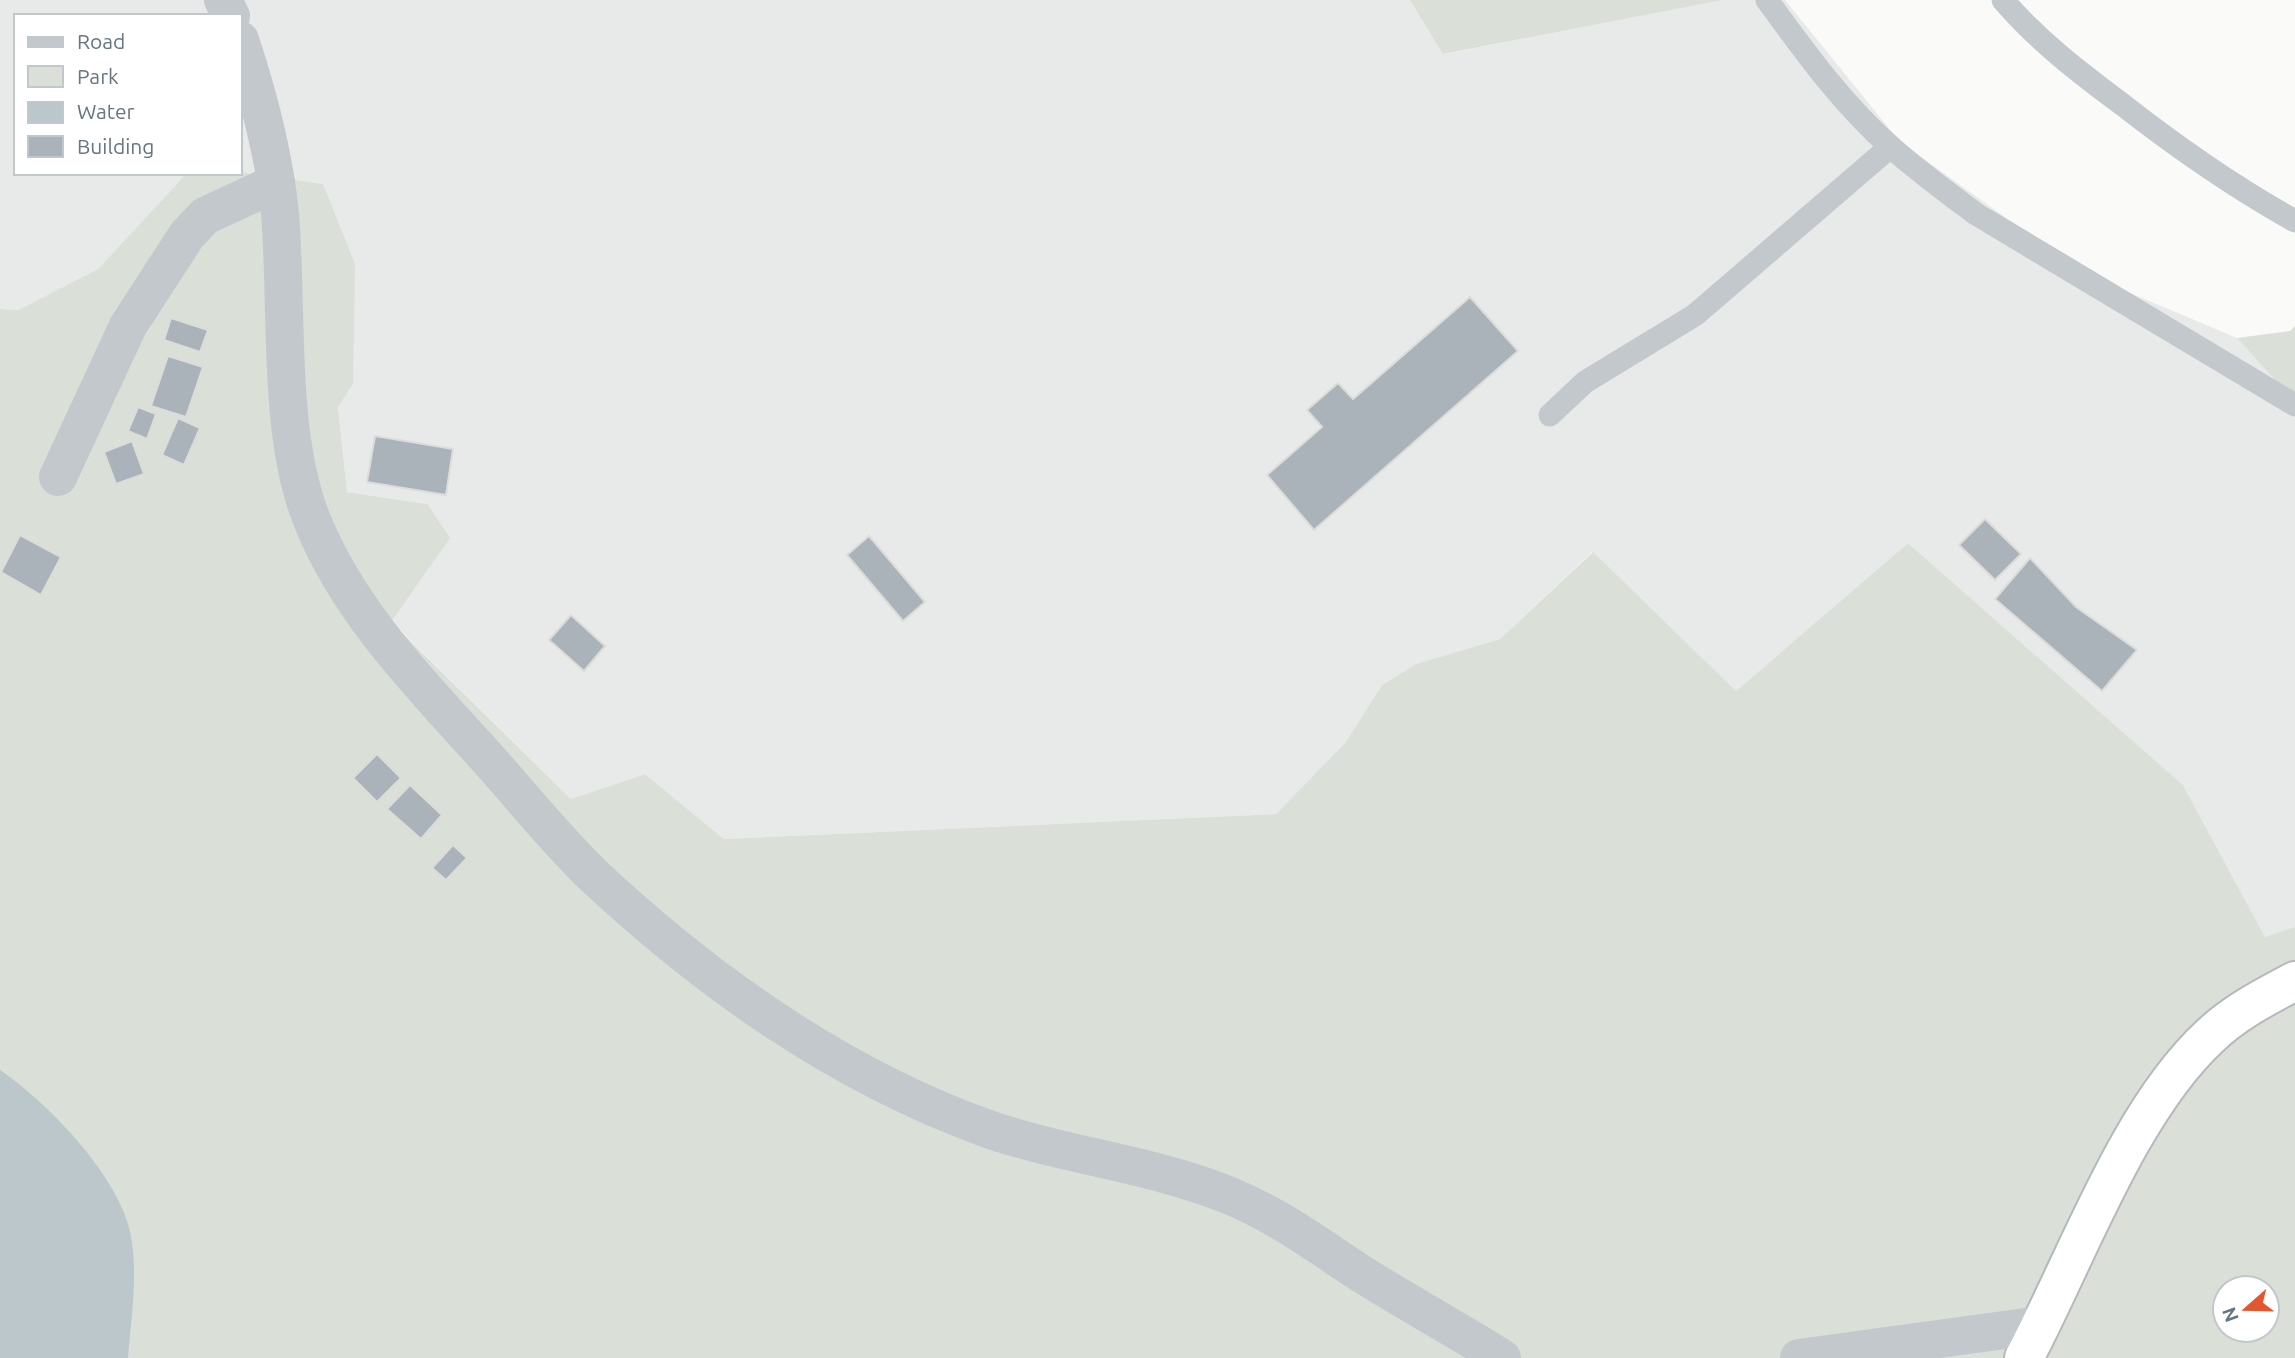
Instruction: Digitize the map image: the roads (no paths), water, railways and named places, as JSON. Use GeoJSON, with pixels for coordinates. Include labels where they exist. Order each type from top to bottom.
{"type":"FeatureCollection","features":[{"type":"Feature","properties":{"kind":"highway"},"geometry":{"type":"LineString","coordinates":[[2032,1342],[2109,1186],[2178,1070],[2210,1035],[2244,1008],[2295,981]]}},
{"type":"Feature","properties":{"kind":"street"},"geometry":{"type":"LineString","coordinates":[[242,47],[263,116],[276,183],[292,437],[298,479],[316,529],[356,602],[408,671],[592,874],[698,969],[772,1019],[904,1094],[989,1129],[1224,1193],[1276,1218],[1502,1358]]}},
{"type":"Feature","properties":{"kind":"street"},"geometry":{"type":"LineString","coordinates":[[58,477],[128,326],[187,235],[205,216],[276,183]]}},
{"type":"Feature","properties":{"kind":"street"},"geometry":{"type":"LineString","coordinates":[[1799,1358],[2032,1342]]}},
{"type":"Feature","properties":{"kind":"lane"},"geometry":{"type":"LineString","coordinates":[[1767,0],[1816,66],[1890,147],[1976,214],[2295,405]]}},
{"type":"Feature","properties":{"kind":"lane"},"geometry":{"type":"LineString","coordinates":[[2003,0],[2061,58],[2149,125],[2242,191],[2295,221]]}},
{"type":"Feature","properties":{"kind":"lane"},"geometry":{"type":"LineString","coordinates":[[1550,415],[1585,382],[1695,315],[1890,147]]}},
{"type":"Feature","properties":{"kind":"water"},"geometry":{"type":"Polygon","coordinates":[[[0,1070],[38,1100],[76,1139],[93,1160],[120,1203],[132,1240],[133,1257],[134,1291],[128,1358],[0,1358],[0,1070]]]}}]}
